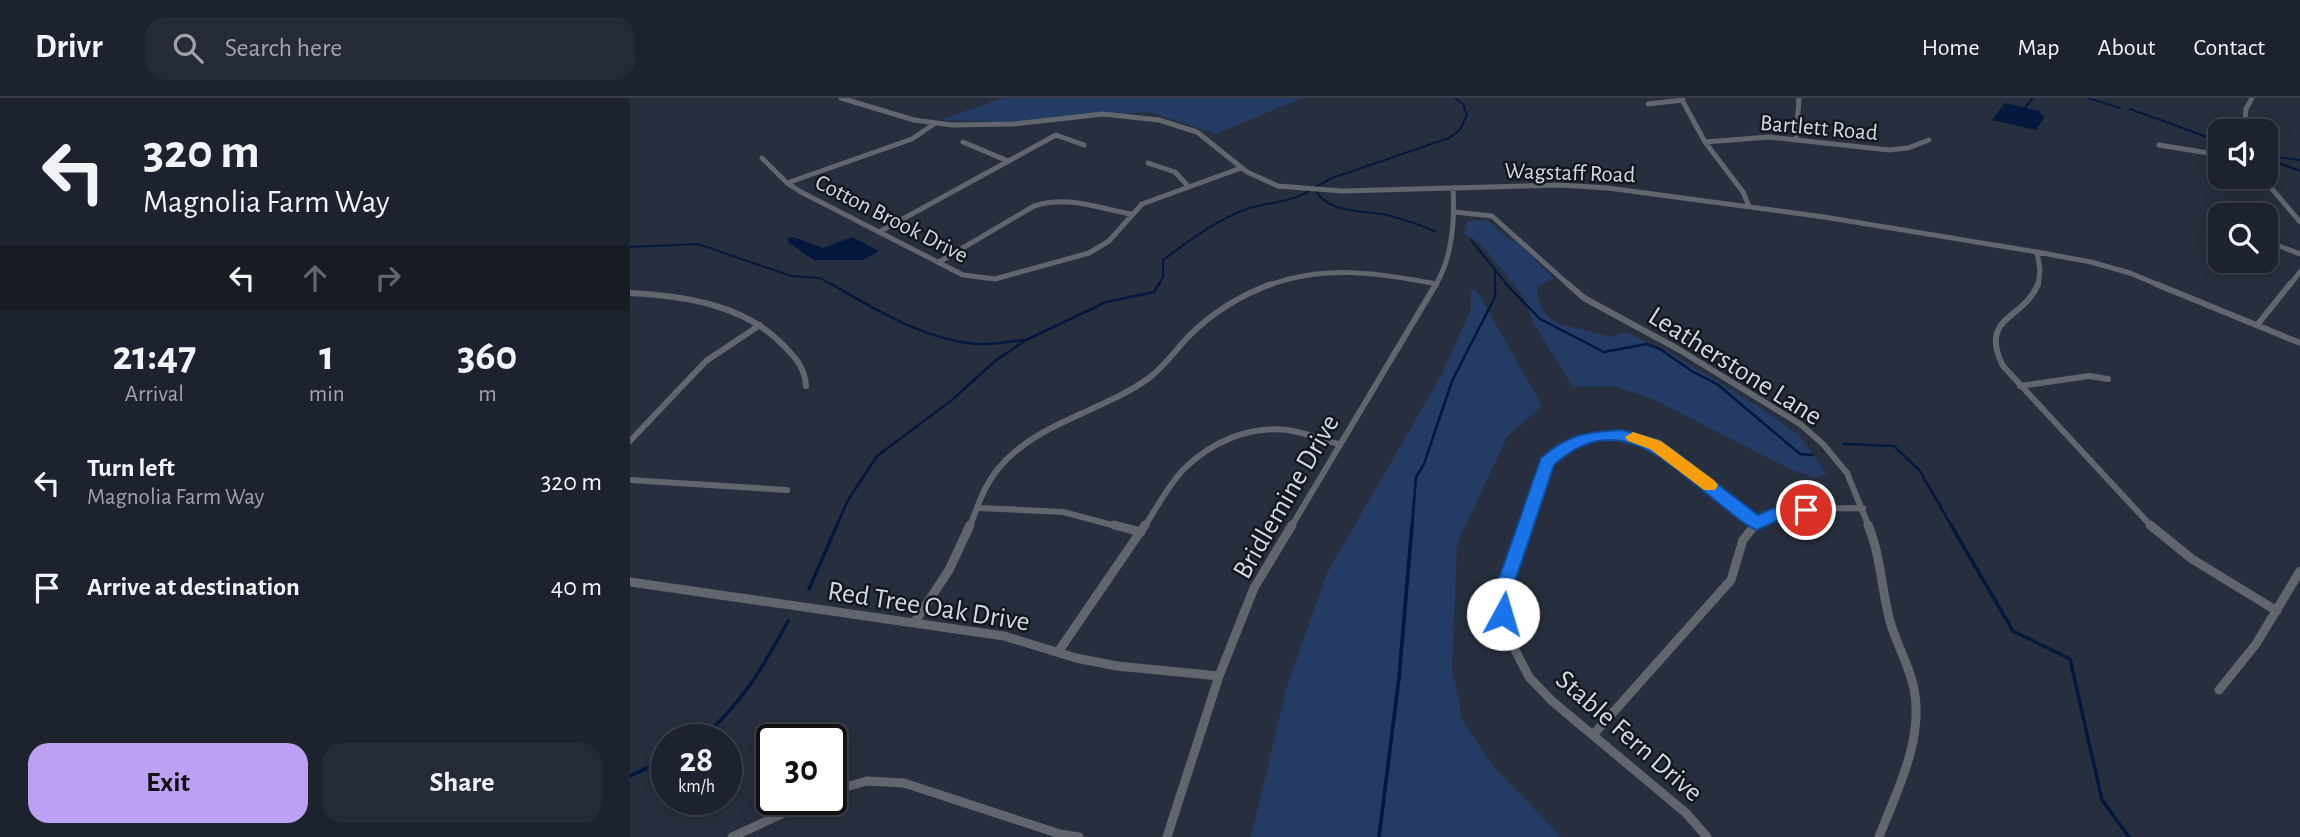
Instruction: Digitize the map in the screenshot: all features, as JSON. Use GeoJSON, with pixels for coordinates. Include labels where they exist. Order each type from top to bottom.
{"type":"FeatureCollection","features":[{"type":"Feature","properties":{"kind":"street","name":"Wagstaff Road"},"geometry":{"type":"LineString","coordinates":[[841,98],[934,124],[994,125],[1091,115],[1126,115],[1159,120],[1197,132],[1241,168],[1278,186],[1342,191],[1575,186],[1749,206],[2037,251],[2130,273],[2300,342]]}},
{"type":"Feature","properties":{"kind":"street"},"geometry":{"type":"LineString","coordinates":[[1796,140],[1799,98]]}},
{"type":"Feature","properties":{"kind":"street"},"geometry":{"type":"LineString","coordinates":[[2245,119],[2246,109],[2252,98]]}},
{"type":"Feature","properties":{"kind":"street"},"geometry":{"type":"LineString","coordinates":[[1648,103],[1682,99],[1705,142],[1743,192],[1749,206]]}},
{"type":"Feature","properties":{"kind":"street"},"geometry":{"type":"LineString","coordinates":[[787,183],[912,139],[934,124]]}},
{"type":"Feature","properties":{"kind":"street"},"geometry":{"type":"LineString","coordinates":[[879,232],[1056,135],[1084,145]]}},
{"type":"Feature","properties":{"kind":"street","name":"Bartlett Road"},"geometry":{"type":"LineString","coordinates":[[1705,142],[1756,137],[1889,150],[1908,148],[1929,140]]}},
{"type":"Feature","properties":{"kind":"street"},"geometry":{"type":"LineString","coordinates":[[963,142],[1008,161]]}},
{"type":"Feature","properties":{"kind":"street"},"geometry":{"type":"LineString","coordinates":[[2159,145],[2208,153]]}},
{"type":"Feature","properties":{"kind":"street","name":"Cotton Brook Drive"},"geometry":{"type":"LineString","coordinates":[[762,158],[787,183],[879,232],[975,278],[1008,278],[1089,253],[1109,241],[1131,214],[1149,199],[1241,168]]}},
{"type":"Feature","properties":{"kind":"street"},"geometry":{"type":"LineString","coordinates":[[1148,163],[1175,172],[1189,187]]}},
{"type":"Feature","properties":{"kind":"street","name":"Bridlemine Drive"},"geometry":{"type":"LineString","coordinates":[[1167,837],[1219,676],[1254,588],[1437,284],[1451,248],[1455,212],[1452,188]]}},
{"type":"Feature","properties":{"kind":"street"},"geometry":{"type":"LineString","coordinates":[[2272,189],[2300,222]]}},
{"type":"Feature","properties":{"kind":"street"},"geometry":{"type":"LineString","coordinates":[[939,262],[1034,206],[1050,201],[1075,201],[1106,211],[1131,214]]}},
{"type":"Feature","properties":{"kind":"street","name":"Leatherstone Lane"},"geometry":{"type":"LineString","coordinates":[[1455,212],[1492,216],[1584,298],[1678,349],[1800,424],[1847,472],[1878,548],[1888,615],[1914,689],[1917,720],[1909,758],[1879,837]]}},
{"type":"Feature","properties":{"kind":"street"},"geometry":{"type":"LineString","coordinates":[[2278,246],[2300,254]]}},
{"type":"Feature","properties":{"kind":"street"},"geometry":{"type":"LineString","coordinates":[[2037,251],[2040,280],[2035,293],[1995,333],[1996,352],[2020,386],[2155,530],[2192,559],[2277,611]]}},
{"type":"Feature","properties":{"kind":"street"},"geometry":{"type":"LineString","coordinates":[[914,623],[958,554],[992,477],[1015,452],[1142,383],[1157,372],[1199,327],[1252,292],[1291,276],[1333,269],[1368,270],[1437,284]]}},
{"type":"Feature","properties":{"kind":"street"},"geometry":{"type":"LineString","coordinates":[[2258,324],[2300,271]]}},
{"type":"Feature","properties":{"kind":"street"},"geometry":{"type":"LineString","coordinates":[[630,293],[667,296],[720,307],[760,325],[784,343],[806,373],[806,386]]}},
{"type":"Feature","properties":{"kind":"street"},"geometry":{"type":"LineString","coordinates":[[630,441],[706,361],[760,325]]}},
{"type":"Feature","properties":{"kind":"street"},"geometry":{"type":"LineString","coordinates":[[2020,386],[2090,376],[2108,379]]}},
{"type":"Feature","properties":{"kind":"street"},"geometry":{"type":"LineString","coordinates":[[1058,652],[1182,471],[1195,458],[1216,444],[1260,430],[1285,430],[1339,444]]}},
{"type":"Feature","properties":{"kind":"street","name":"Stable Fern Drive"},"geometry":{"type":"LineString","coordinates":[[1707,837],[1686,813],[1552,701],[1530,677],[1513,646],[1503,614],[1504,587],[1547,462],[1563,447],[1586,438],[1604,435],[1637,438],[1655,445],[1757,523]]}},
{"type":"Feature","properties":{"kind":"street"},"geometry":{"type":"LineString","coordinates":[[630,480],[787,490]]}},
{"type":"Feature","properties":{"kind":"street"},"geometry":{"type":"LineString","coordinates":[[979,508],[1063,512],[1141,532]]}},
{"type":"Feature","properties":{"kind":"street"},"geometry":{"type":"LineString","coordinates":[[1593,735],[1731,580],[1743,540],[1757,523],[1790,511],[1863,508]]}},
{"type":"Feature","properties":{"kind":"street"},"geometry":{"type":"LineString","coordinates":[[2219,690],[2238,669],[2300,571]]}},
{"type":"Feature","properties":{"kind":"street","name":"Red Tree Oak Drive"},"geometry":{"type":"LineString","coordinates":[[630,582],[1004,636],[1117,666],[1219,676]]}},
{"type":"Feature","properties":{"kind":"street"},"geometry":{"type":"LineString","coordinates":[[847,784],[881,778],[904,783],[1060,835],[1079,837]]}},
{"type":"Feature","properties":{"kind":"street"},"geometry":{"type":"LineString","coordinates":[[732,837],[780,815]]}},
{"type":"Feature","properties":{"kind":"shaded area"},"geometry":{"type":"Polygon","coordinates":[[[1003,98],[1302,98],[1216,134],[1150,112],[1015,122],[940,120],[1003,98]]]}},
{"type":"Feature","properties":{"kind":"shaded area"},"geometry":{"type":"Polygon","coordinates":[[[2005,103],[2039,111],[2044,118],[2036,130],[1992,120],[2005,103]]]}},
{"type":"Feature","properties":{"kind":"shaded area"},"geometry":{"type":"Polygon","coordinates":[[[1488,220],[1508,239],[1517,241],[1554,279],[1537,286],[1538,300],[1547,316],[1559,324],[1612,337],[1626,332],[1669,352],[1799,435],[1827,474],[1816,478],[1792,470],[1653,399],[1616,387],[1573,387],[1534,324],[1523,296],[1479,242],[1464,234],[1467,221],[1488,220]]]}},
{"type":"Feature","properties":{"kind":"shaded area"},"geometry":{"type":"Polygon","coordinates":[[[794,237],[823,248],[852,237],[879,251],[863,260],[814,260],[789,243],[788,238],[794,237]]]}},
{"type":"Feature","properties":{"kind":"shaded area"},"geometry":{"type":"Polygon","coordinates":[[[1476,289],[1542,406],[1507,437],[1457,544],[1452,669],[1463,722],[1495,768],[1561,837],[1251,837],[1287,686],[1327,573],[1442,374],[1471,309],[1471,291],[1476,289]]]}},
{"type":"Feature","properties":{"kind":"waterway"},"geometry":{"type":"LineString","coordinates":[[1315,187],[1332,178],[1449,138],[1460,130],[1467,115],[1463,104],[1455,98]]}},
{"type":"Feature","properties":{"kind":"waterway"},"geometry":{"type":"LineString","coordinates":[[2023,110],[2033,98]]}},
{"type":"Feature","properties":{"kind":"waterway"},"geometry":{"type":"LineString","coordinates":[[2088,98],[2120,108]]}},
{"type":"Feature","properties":{"kind":"waterway"},"geometry":{"type":"LineString","coordinates":[[2130,109],[2208,137]]}},
{"type":"Feature","properties":{"kind":"waterway"},"geometry":{"type":"LineString","coordinates":[[2278,157],[2300,160]]}},
{"type":"Feature","properties":{"kind":"waterway"},"geometry":{"type":"LineString","coordinates":[[2278,163],[2300,171]]}},
{"type":"Feature","properties":{"kind":"waterway"},"geometry":{"type":"LineString","coordinates":[[1158,286],[1163,277],[1163,260],[1203,232],[1247,209],[1294,198],[1309,191]]}},
{"type":"Feature","properties":{"kind":"waterway"},"geometry":{"type":"LineString","coordinates":[[1316,191],[1329,204],[1348,210],[1387,215],[1435,231]]}},
{"type":"Feature","properties":{"kind":"waterway"},"geometry":{"type":"LineString","coordinates":[[1471,240],[1508,286]]}},
{"type":"Feature","properties":{"kind":"waterway"},"geometry":{"type":"LineString","coordinates":[[630,247],[698,244],[791,276],[820,278],[834,286]]}},
{"type":"Feature","properties":{"kind":"waterway"},"geometry":{"type":"LineString","coordinates":[[1412,527],[1416,477],[1424,464],[1452,381],[1495,297],[1495,272]]}},
{"type":"Feature","properties":{"kind":"waterway"},"geometry":{"type":"LineString","coordinates":[[831,284],[900,322],[937,336],[976,344],[1025,340]]}},
{"type":"Feature","properties":{"kind":"waterway"},"geometry":{"type":"LineString","coordinates":[[836,527],[848,500],[877,456],[952,400],[995,361],[1026,340],[1106,302],[1154,292],[1159,284]]}},
{"type":"Feature","properties":{"kind":"waterway"},"geometry":{"type":"LineString","coordinates":[[1506,284],[1540,319],[1604,352],[1647,344],[1660,349],[1693,372],[1717,384],[1800,454],[1813,455]]}},
{"type":"Feature","properties":{"kind":"waterway"},"geometry":{"type":"LineString","coordinates":[[1844,444],[1894,446],[1920,471],[1952,527]]}},
{"type":"Feature","properties":{"kind":"waterway"},"geometry":{"type":"LineString","coordinates":[[809,589],[837,525]]}},
{"type":"Feature","properties":{"kind":"waterway"},"geometry":{"type":"LineString","coordinates":[[1379,837],[1399,678],[1412,525]]}},
{"type":"Feature","properties":{"kind":"waterway"},"geometry":{"type":"LineString","coordinates":[[1951,525],[2013,631],[2070,659],[2102,800],[2129,837]]}},
{"type":"Feature","properties":{"kind":"waterway"},"geometry":{"type":"LineString","coordinates":[[717,724],[750,685],[788,621]]}},
{"type":"Feature","properties":{"kind":"waterway"},"geometry":{"type":"LineString","coordinates":[[630,776],[651,766]]}},
{"type":"Feature","properties":{"kind":"slow traffic"},"geometry":{"type":"LineString","coordinates":[[1633,437],[1655,445],[1710,485]]}},
{"type":"Feature","properties":{"kind":"route"},"geometry":{"type":"LineString","coordinates":[[1503,614],[1504,587],[1547,462],[1563,447],[1586,438],[1622,435],[1655,445],[1757,523],[1773,515],[1806,510]]}}]}
